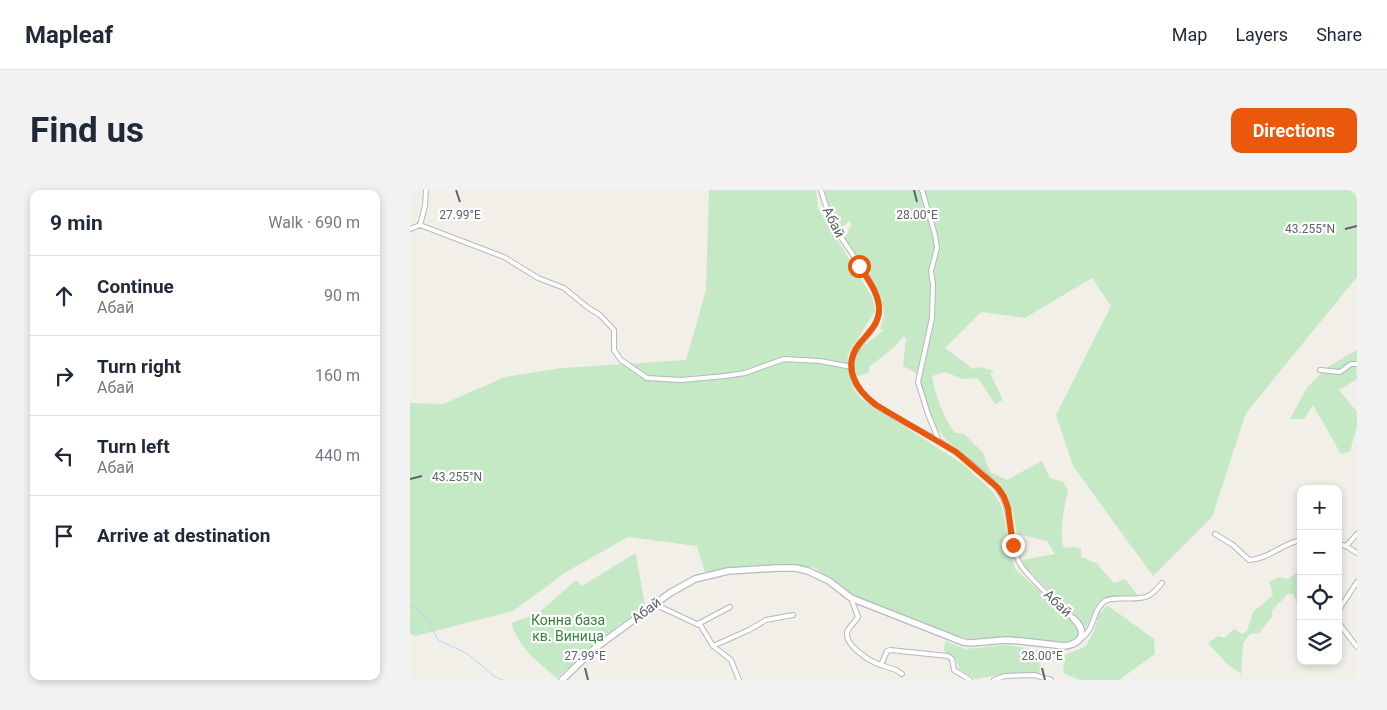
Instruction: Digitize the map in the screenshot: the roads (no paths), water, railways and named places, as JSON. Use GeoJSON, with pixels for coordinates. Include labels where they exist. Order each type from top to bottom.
{"type":"FeatureCollection","features":[{"type":"Feature","properties":{"kind":"street"},"geometry":{"type":"LineString","coordinates":[[420,226],[427,195],[426,190]]}},
{"type":"Feature","properties":{"kind":"street","name":"Абай"},"geometry":{"type":"LineString","coordinates":[[562,680],[594,649],[683,584],[705,576],[728,571],[796,568],[818,574],[851,598],[963,642],[1021,641],[1065,646],[1079,642],[1080,627],[1074,619],[1020,564],[1013,545],[1008,508],[998,488],[972,464],[939,441],[876,405],[866,397],[855,383],[852,367],[855,350],[878,321],[878,300],[871,284],[836,229],[824,203],[821,190]]}},
{"type":"Feature","properties":{"kind":"street"},"geometry":{"type":"LineString","coordinates":[[922,190],[937,248],[931,271],[933,284],[932,318],[918,382],[939,441]]}},
{"type":"Feature","properties":{"kind":"street"},"geometry":{"type":"LineString","coordinates":[[410,229],[420,226],[504,257],[538,278],[564,288],[600,315],[614,330],[614,350],[621,360],[647,378],[681,380],[725,376],[745,373],[784,359],[820,361],[852,367]]}},
{"type":"Feature","properties":{"kind":"street"},"geometry":{"type":"LineString","coordinates":[[1320,370],[1340,372],[1353,363],[1357,364]]}},
{"type":"Feature","properties":{"kind":"street"},"geometry":{"type":"LineString","coordinates":[[1215,534],[1233,545],[1250,560],[1267,556],[1297,541]]}},
{"type":"Feature","properties":{"kind":"street"},"geometry":{"type":"LineString","coordinates":[[1346,546],[1357,534]]}},
{"type":"Feature","properties":{"kind":"street"},"geometry":{"type":"LineString","coordinates":[[1342,545],[1357,553]]}},
{"type":"Feature","properties":{"kind":"street"},"geometry":{"type":"LineString","coordinates":[[1342,605],[1357,582]]}},
{"type":"Feature","properties":{"kind":"street"},"geometry":{"type":"LineString","coordinates":[[1080,639],[1088,633],[1101,605],[1105,601],[1115,598],[1137,599],[1149,596],[1162,584]]}},
{"type":"Feature","properties":{"kind":"street"},"geometry":{"type":"LineString","coordinates":[[851,598],[858,617],[848,630],[847,637],[849,643],[864,657],[902,674]]}},
{"type":"Feature","properties":{"kind":"street"},"geometry":{"type":"LineString","coordinates":[[654,604],[693,624],[698,624],[730,608]]}},
{"type":"Feature","properties":{"kind":"street"},"geometry":{"type":"LineString","coordinates":[[713,646],[766,620],[793,615]]}},
{"type":"Feature","properties":{"kind":"street"},"geometry":{"type":"LineString","coordinates":[[698,624],[713,646],[731,660],[739,680]]}},
{"type":"Feature","properties":{"kind":"street"},"geometry":{"type":"LineString","coordinates":[[1342,627],[1357,647]]}},
{"type":"Feature","properties":{"kind":"street"},"geometry":{"type":"LineString","coordinates":[[881,665],[887,651],[890,650],[948,656],[952,659],[954,670],[970,680]]}},
{"type":"Feature","properties":{"kind":"street"},"geometry":{"type":"LineString","coordinates":[[994,680],[1034,676],[1051,680]]}},
{"type":"Feature","properties":{"kind":"waterway"},"geometry":{"type":"LineString","coordinates":[[410,606],[417,609],[429,622],[438,640],[468,654],[494,676],[503,680]]}},
{"type":"Feature","properties":{"kind":"park label","name":"Конна база кв. Виница"},"geometry":{"type":"Point","coordinates":[568,628]}}]}
